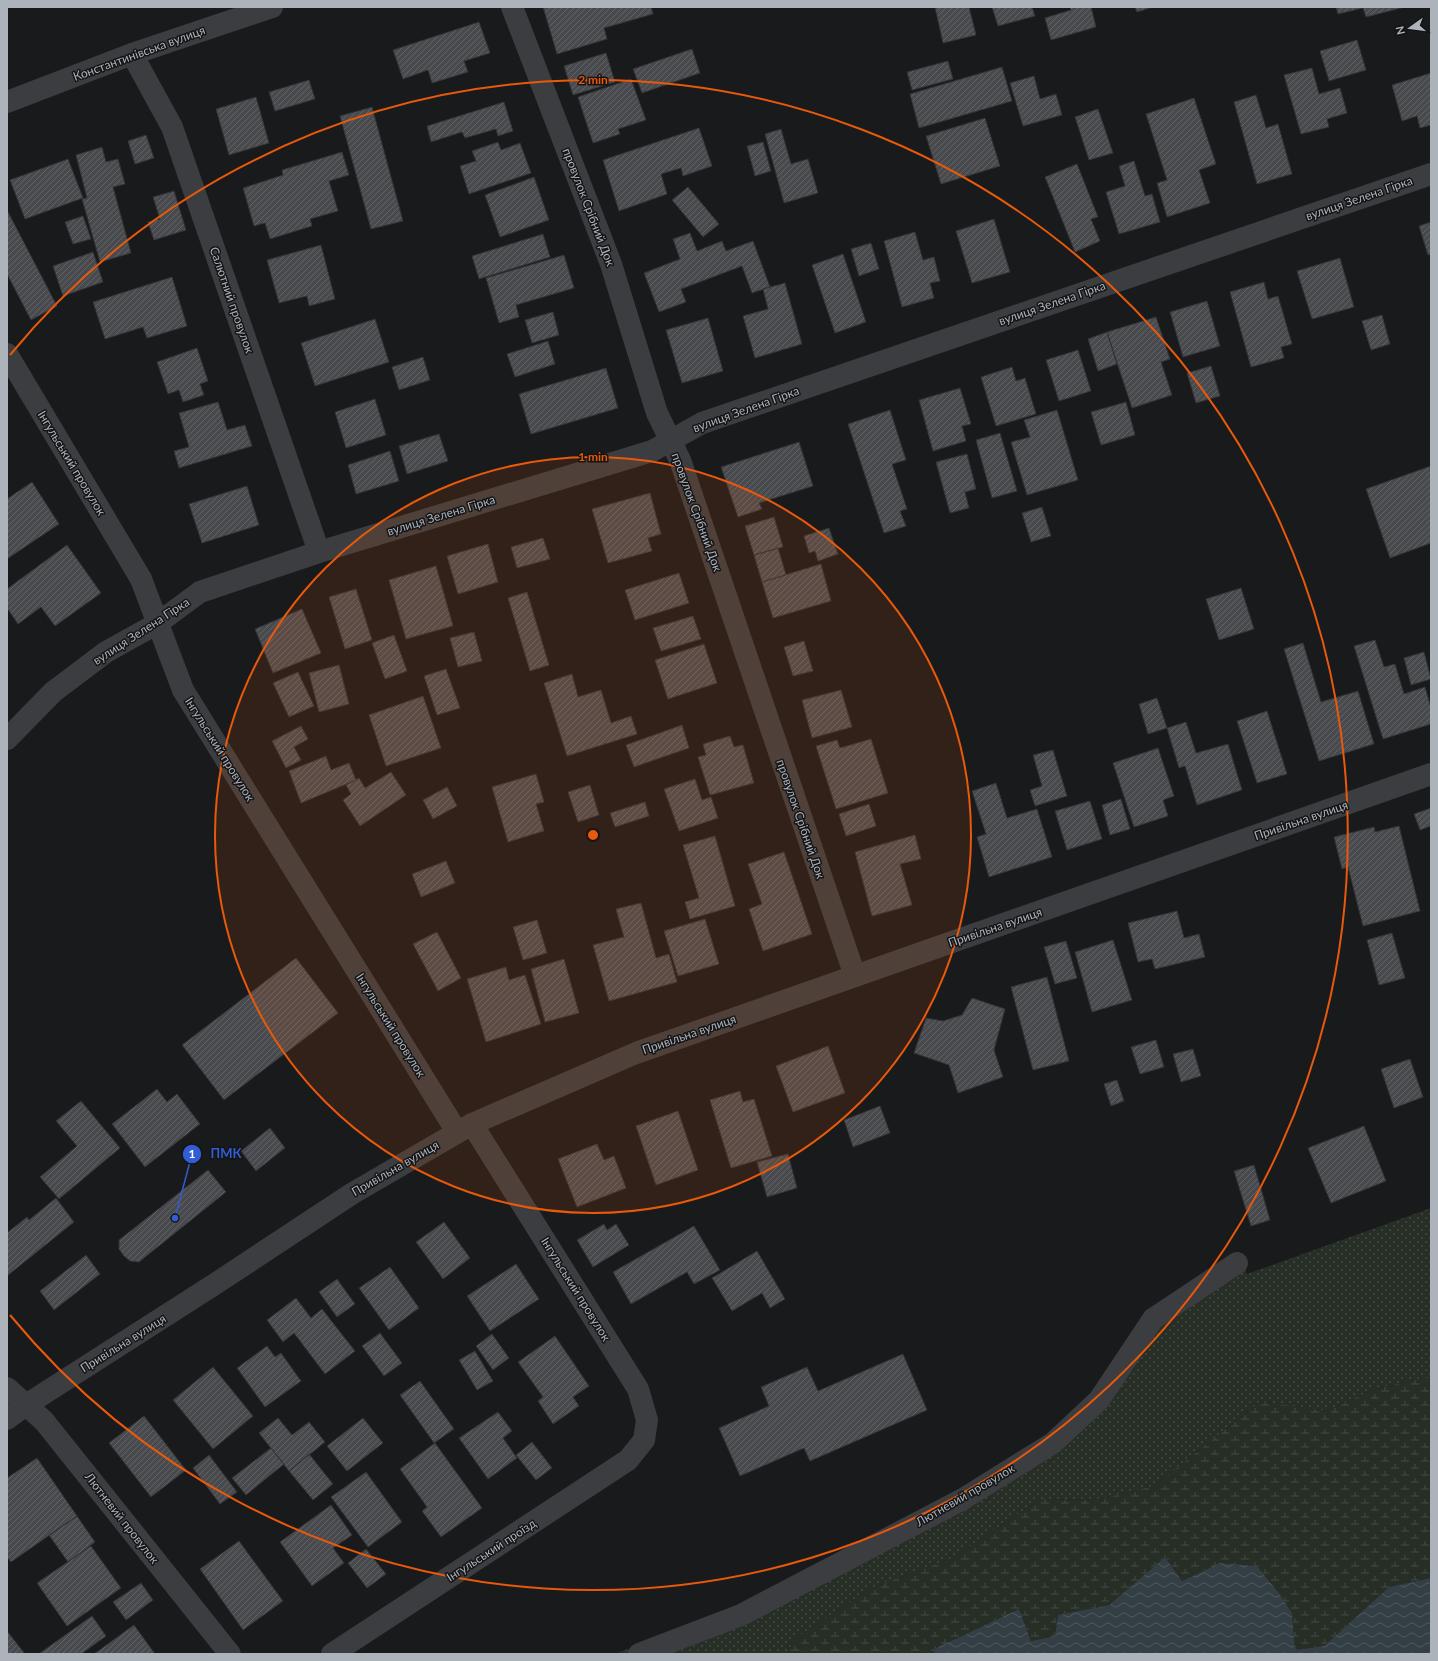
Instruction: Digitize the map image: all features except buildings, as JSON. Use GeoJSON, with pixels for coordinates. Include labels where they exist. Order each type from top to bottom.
{"type":"FeatureCollection","features":[{"type":"Feature","properties":{"kind":"street","name":"Константинівська вулиця"},"geometry":{"type":"LineString","coordinates":[[7,102],[132,54],[272,7]]}},
{"type":"Feature","properties":{"kind":"street","name":"провулок Срібний Док"},"geometry":{"type":"LineString","coordinates":[[512,7],[611,264],[657,413],[683,467],[855,976]]}},
{"type":"Feature","properties":{"kind":"street","name":"Салютний провулок"},"geometry":{"type":"LineString","coordinates":[[132,54],[172,127],[319,552]]}},
{"type":"Feature","properties":{"kind":"street","name":"вулиця Зелена Гірка"},"geometry":{"type":"LineString","coordinates":[[7,739],[53,692],[106,652],[158,623],[200,592],[319,552],[652,450],[702,423],[1431,174]]}},
{"type":"Feature","properties":{"kind":"street","name":"Інгульський провулок"},"geometry":{"type":"LineString","coordinates":[[7,354],[141,579],[183,690],[465,1128],[638,1389],[647,1420],[644,1440]]}},
{"type":"Feature","properties":{"kind":"street","name":"Привільна вулиця"},"geometry":{"type":"LineString","coordinates":[[7,1419],[26,1405],[216,1284],[353,1192],[465,1128],[636,1053],[1431,774]]}},
{"type":"Feature","properties":{"kind":"street","name":"Лютневий провулок"},"geometry":{"type":"LineString","coordinates":[[639,1654],[695,1634],[755,1608],[963,1499],[1053,1443],[1099,1400],[1153,1319],[1237,1263]]}},
{"type":"Feature","properties":{"kind":"street","name":"Лютневий провулок"},"geometry":{"type":"LineString","coordinates":[[7,1388],[44,1420],[230,1654]]}},
{"type":"Feature","properties":{"kind":"street","name":"Інгульський проїзд"},"geometry":{"type":"LineString","coordinates":[[332,1654],[628,1460],[644,1440]]}},
{"type":"Feature","properties":{"kind":"green space"},"geometry":{"type":"Polygon","coordinates":[[[1431,1208],[1431,1376],[1375,1389],[1326,1411],[1261,1401],[1154,1486],[1097,1500],[1041,1499],[952,1558],[871,1588],[796,1638],[786,1654],[614,1654],[695,1625],[815,1569],[1041,1444],[1091,1399],[1148,1315],[1239,1252],[1247,1274],[1431,1208]]]}},
{"type":"Feature","properties":{"kind":"green space"},"geometry":{"type":"Polygon","coordinates":[[[1431,1376],[1431,1578],[1389,1587],[1324,1646],[1295,1650],[1292,1613],[1279,1593],[1257,1566],[1220,1563],[1182,1581],[1165,1557],[1109,1605],[1058,1615],[1055,1636],[1031,1641],[1019,1609],[936,1648],[933,1654],[786,1654],[796,1638],[871,1588],[952,1558],[1041,1499],[1097,1500],[1154,1486],[1261,1401],[1326,1411],[1375,1389],[1431,1376]]]}},
{"type":"Feature","properties":{"kind":"water"},"geometry":{"type":"Polygon","coordinates":[[[1165,1557],[1182,1581],[1220,1563],[1257,1566],[1279,1593],[1292,1613],[1295,1650],[1324,1646],[1389,1587],[1431,1578],[1431,1654],[933,1654],[936,1648],[1019,1609],[1031,1641],[1055,1636],[1058,1615],[1109,1605],[1165,1557]]]}},
{"type":"Feature","properties":{"kind":"place","name":"ПМК"},"geometry":{"type":"Point","coordinates":[175,1218]}}]}
